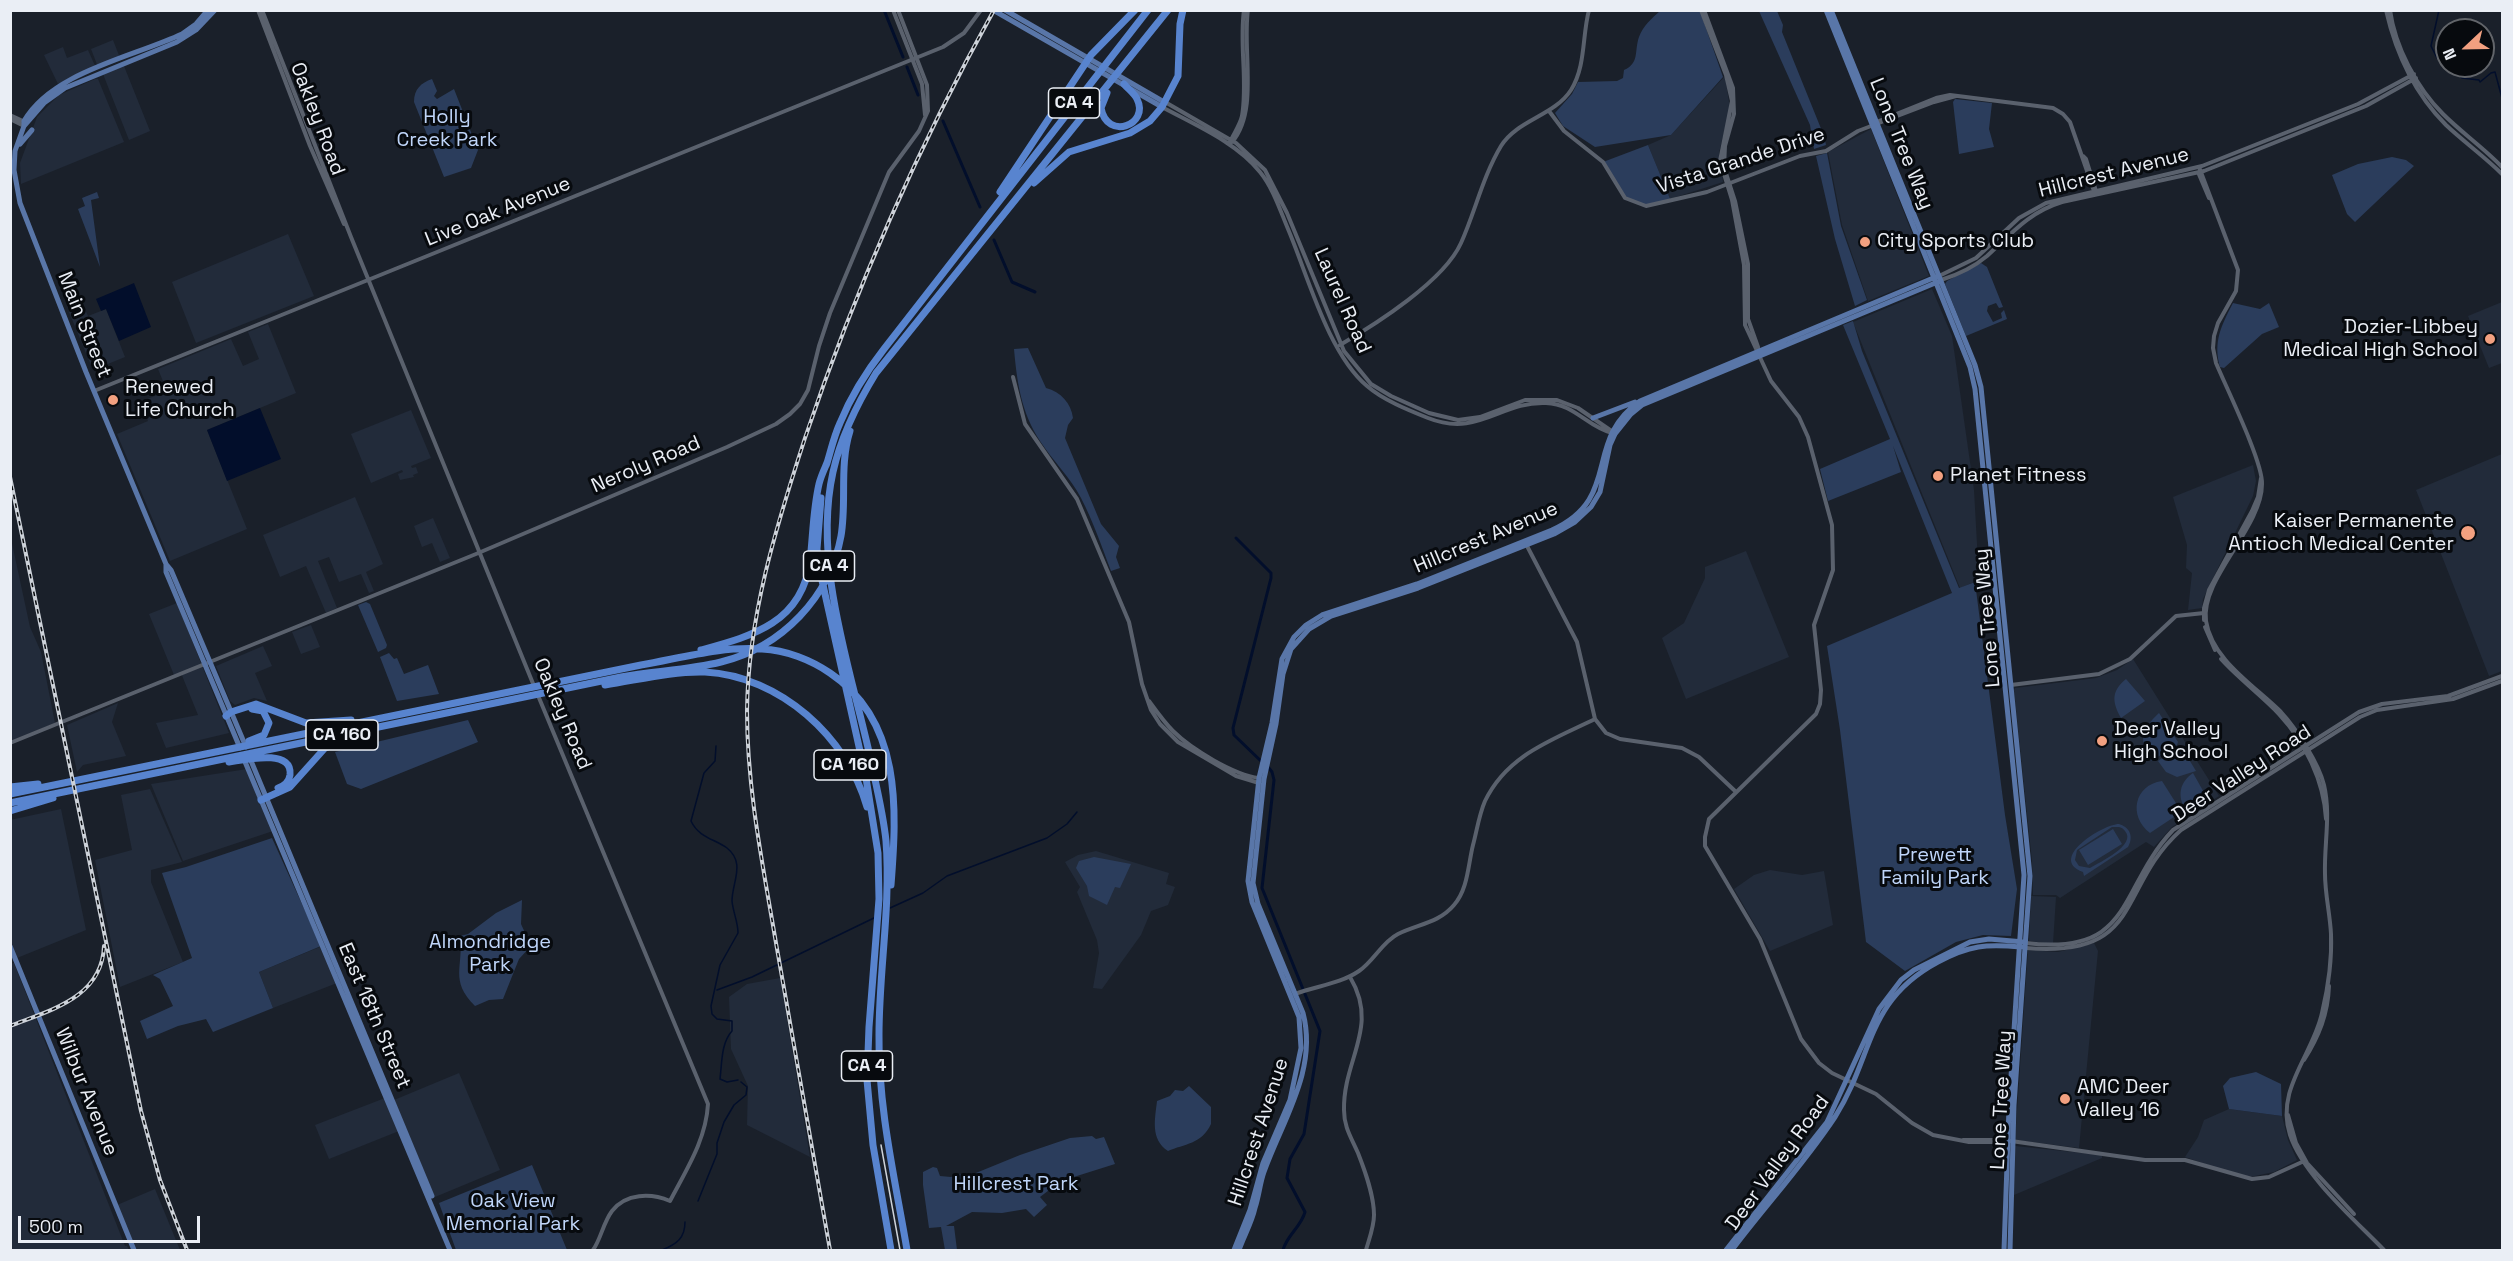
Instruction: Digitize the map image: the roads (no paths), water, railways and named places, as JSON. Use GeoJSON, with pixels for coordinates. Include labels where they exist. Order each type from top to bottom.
{"type":"FeatureCollection","features":[{"type":"Feature","properties":{"kind":"highway"},"geometry":{"type":"LineString","coordinates":[[1000,195],[1077,75],[1090,63],[1103,41],[1135,10]]}},
{"type":"Feature","properties":{"kind":"highway","name":"CA 4"},"geometry":{"type":"LineString","coordinates":[[891,1251],[873,1145],[867,1080],[879,881],[875,828],[819,567],[818,519],[827,462],[840,423],[858,385],[1000,195],[1148,10]]}},
{"type":"Feature","properties":{"kind":"highway","name":"CA 4"},"geometry":{"type":"LineString","coordinates":[[907,1251],[887,1134],[880,1069],[879,1014],[887,883],[885,827],[833,592],[827,540],[832,473],[847,429],[863,395],[891,352],[1168,10]]}},
{"type":"Feature","properties":{"kind":"highway"},"geometry":{"type":"LineString","coordinates":[[1007,211],[1060,158],[1069,152],[1138,129],[1150,121],[1163,105],[1180,69],[1180,24],[1183,10]]}},
{"type":"Feature","properties":{"kind":"highway"},"geometry":{"type":"LineString","coordinates":[[1119,73],[1104,97],[1101,108],[1108,123],[1120,127],[1132,123],[1139,113],[1138,101],[1125,82]]}},
{"type":"Feature","properties":{"kind":"highway"},"geometry":{"type":"LineString","coordinates":[[546,693],[638,674],[731,660],[758,649],[796,621],[815,598],[829,574],[838,548],[842,520],[844,455],[863,395]]}},
{"type":"Feature","properties":{"kind":"highway"},"geometry":{"type":"LineString","coordinates":[[641,665],[755,634],[772,624],[793,604],[806,579],[817,495],[827,462]]}},
{"type":"Feature","properties":{"kind":"highway","name":"CA 160"},"geometry":{"type":"LineString","coordinates":[[59,783],[641,665],[736,649],[764,649],[802,658],[837,678],[862,703],[884,741],[894,784],[892,878],[889,909],[885,919]]}},
{"type":"Feature","properties":{"kind":"highway","name":"CA 160"},"geometry":{"type":"LineString","coordinates":[[258,755],[546,693],[687,673],[708,672],[734,677],[787,700],[810,717],[830,737],[847,760],[867,808],[879,881]]}},
{"type":"Feature","properties":{"kind":"highway"},"geometry":{"type":"LineString","coordinates":[[230,715],[249,705],[260,704],[293,720],[310,724],[394,716]]}},
{"type":"Feature","properties":{"kind":"highway"},"geometry":{"type":"LineString","coordinates":[[230,715],[253,708],[260,709],[266,714],[269,723],[267,730],[253,742]]}},
{"type":"Feature","properties":{"kind":"highway"},"geometry":{"type":"LineString","coordinates":[[263,797],[290,787],[319,754],[332,744],[428,717]]}},
{"type":"Feature","properties":{"kind":"highway"},"geometry":{"type":"LineString","coordinates":[[10,811],[96,785],[258,755],[279,758],[285,762],[290,771],[288,781],[284,785],[263,797]]}},
{"type":"Feature","properties":{"kind":"highway"},"geometry":{"type":"LineString","coordinates":[[10,787],[59,783]]}},
{"type":"Feature","properties":{"kind":"highway"},"geometry":{"type":"LineString","coordinates":[[10,794],[59,783]]}},
{"type":"Feature","properties":{"kind":"highway"},"geometry":{"type":"LineString","coordinates":[[10,803],[62,794]]}},
{"type":"Feature","properties":{"kind":"main road","name":"Main Street"},"geometry":{"type":"LineString","coordinates":[[208,10],[196,24],[182,34],[58,86],[35,106],[25,124],[16,147],[14,170],[20,203],[94,391],[166,564],[166,572],[208,663],[263,797]]}},
{"type":"Feature","properties":{"kind":"main road","name":"Main Street"},"geometry":{"type":"LineString","coordinates":[[25,124],[44,103],[65,88],[179,41],[201,26],[215,10]]}},
{"type":"Feature","properties":{"kind":"main road","name":"Laurel Road"},"geometry":{"type":"LineString","coordinates":[[993,10],[1006,14],[1163,105]]}},
{"type":"Feature","properties":{"kind":"main road","name":"Lone Tree Way"},"geometry":{"type":"LineString","coordinates":[[1828,11],[1937,279],[1970,367],[1975,389],[2007,685],[2024,875],[2024,945],[2004,1251]]}},
{"type":"Feature","properties":{"kind":"main road","name":"Laurel Road"},"geometry":{"type":"LineString","coordinates":[[1006,14],[1057,47],[1090,63]]}},
{"type":"Feature","properties":{"kind":"main road"},"geometry":{"type":"LineString","coordinates":[[1057,47],[1077,61],[1077,75]]}},
{"type":"Feature","properties":{"kind":"main road"},"geometry":{"type":"LineString","coordinates":[[16,147],[32,130]]}},
{"type":"Feature","properties":{"kind":"main road","name":"Hillcrest Avenue"},"geometry":{"type":"LineString","coordinates":[[1613,432],[1631,414],[1649,402],[1937,279]]}},
{"type":"Feature","properties":{"kind":"main road","name":"Hillcrest Avenue"},"geometry":{"type":"LineString","coordinates":[[1260,781],[1265,773],[1265,761],[1276,724],[1286,661],[1298,640],[1309,629],[1331,616],[1418,588],[1525,542],[1565,529],[1591,507],[1602,486],[1613,432],[1628,410],[1640,401],[1759,354]]}},
{"type":"Feature","properties":{"kind":"main road"},"geometry":{"type":"LineString","coordinates":[[1593,418],[1640,401]]}},
{"type":"Feature","properties":{"kind":"main road","name":"Hillcrest Avenue"},"geometry":{"type":"LineString","coordinates":[[1236,1251],[1255,1208],[1265,1170],[1291,1110],[1302,1074],[1306,1029],[1296,994],[1249,890],[1248,871],[1261,767],[1265,761]]}},
{"type":"Feature","properties":{"kind":"main road","name":"East 18th Street"},"geometry":{"type":"LineString","coordinates":[[263,797],[452,1251]]}},
{"type":"Feature","properties":{"kind":"main road","name":"Deer Valley Road"},"geometry":{"type":"LineString","coordinates":[[1732,1251],[1834,1118],[1879,1009],[1901,980],[1922,966],[1970,942],[1989,939],[2024,945]]}},
{"type":"Feature","properties":{"kind":"main road","name":"Wilbur Avenue"},"geometry":{"type":"LineString","coordinates":[[10,946],[134,1251]]}},
{"type":"Feature","properties":{"kind":"main road","name":"Hillcrest Avenue"},"geometry":{"type":"LineString","coordinates":[[1236,1251],[1263,1163],[1290,1100],[1299,1064],[1301,1029],[1296,994]]}},
{"type":"Feature","properties":{"kind":"main road","name":"Deer Valley Road"},"geometry":{"type":"LineString","coordinates":[[1726,1251],[1827,1122],[1849,1082]]}},
{"type":"Feature","properties":{"kind":"main road","name":"Lone Tree Way"},"geometry":{"type":"LineString","coordinates":[[2010,1142],[2010,1251]]}},
{"type":"Feature","properties":{"kind":"street","name":"Oakley Road"},"geometry":{"type":"LineString","coordinates":[[260,10],[332,198],[369,280],[479,553],[708,1104],[707,1115],[693,1161],[670,1201],[647,1195],[638,1196],[620,1204],[608,1219],[593,1251]]}},
{"type":"Feature","properties":{"kind":"street"},"geometry":{"type":"LineString","coordinates":[[893,10],[914,58]]}},
{"type":"Feature","properties":{"kind":"street"},"geometry":{"type":"LineString","coordinates":[[898,10],[914,58]]}},
{"type":"Feature","properties":{"kind":"street"},"geometry":{"type":"LineString","coordinates":[[914,58],[958,38],[981,10]]}},
{"type":"Feature","properties":{"kind":"street"},"geometry":{"type":"LineString","coordinates":[[1231,142],[1240,130],[1246,109],[1246,10]]}},
{"type":"Feature","properties":{"kind":"street"},"geometry":{"type":"LineString","coordinates":[[1339,345],[1376,323],[1446,267],[1461,244],[1502,144],[1517,130],[1550,111],[1572,88],[1581,64],[1589,10]]}},
{"type":"Feature","properties":{"kind":"street"},"geometry":{"type":"LineString","coordinates":[[1702,10],[1733,88],[1734,114],[1724,153],[1724,167],[1744,265],[1745,325],[1771,381],[1799,417],[1808,436],[1832,525],[1833,570],[1814,625],[1821,690],[1816,714],[1708,819],[1704,837],[1706,846],[1760,939],[1802,1039],[1819,1063],[1849,1082],[1876,1094],[1923,1130],[1943,1138],[1960,1141],[2038,1144],[2145,1160],[2186,1160],[2252,1179],[2269,1177],[2302,1162]]}},
{"type":"Feature","properties":{"kind":"street"},"geometry":{"type":"LineString","coordinates":[[2386,10],[2392,37],[2413,77],[2446,125],[2502,174]]}},
{"type":"Feature","properties":{"kind":"street"},"geometry":{"type":"LineString","coordinates":[[2390,10],[2398,41],[2413,77],[2442,113],[2502,167]]}},
{"type":"Feature","properties":{"kind":"street","name":"Neroly Road"},"geometry":{"type":"LineString","coordinates":[[10,743],[479,553],[727,447],[776,424],[794,411],[808,390],[830,314],[889,172],[919,131],[925,116],[924,92],[914,58]]}},
{"type":"Feature","properties":{"kind":"street","name":"Live Oak Avenue"},"geometry":{"type":"LineString","coordinates":[[94,391],[914,58]]}},
{"type":"Feature","properties":{"kind":"street","name":"Hillcrest Avenue"},"geometry":{"type":"LineString","coordinates":[[1937,279],[1975,265],[2018,225],[2041,209],[2095,192],[2199,170],[2358,104],[2413,77]]}},
{"type":"Feature","properties":{"kind":"street","name":"Vista Grande Drive"},"geometry":{"type":"LineString","coordinates":[[1550,111],[1564,131],[1602,162],[1625,198],[1646,206],[1728,185],[1800,156],[1826,151],[1858,131],[1956,96],[2053,108],[2063,114],[2070,122],[2086,159],[2095,192]]}},
{"type":"Feature","properties":{"kind":"street","name":"Laurel Road"},"geometry":{"type":"LineString","coordinates":[[1163,105],[1231,142],[1257,160],[1265,170],[1287,213],[1339,345],[1371,384],[1391,396],[1440,418],[1470,419],[1525,400],[1546,399],[1569,403],[1613,432]]}},
{"type":"Feature","properties":{"kind":"street"},"geometry":{"type":"LineString","coordinates":[[10,117],[25,124]]}},
{"type":"Feature","properties":{"kind":"street","name":"Laurel Road"},"geometry":{"type":"LineString","coordinates":[[1231,142],[1254,165],[1274,195],[1350,368],[1368,388],[1439,422],[1458,424],[1481,422],[1526,405],[1546,403],[1567,407],[1613,432]]}},
{"type":"Feature","properties":{"kind":"street"},"geometry":{"type":"LineString","coordinates":[[2199,170],[2238,270],[2236,291],[2218,323],[2214,336],[2213,348],[2216,363],[2261,478],[2260,502],[2211,594],[2205,613],[2208,627],[2221,655],[2283,714],[2304,749],[2320,784],[2327,825],[2325,880],[2331,936],[2328,982],[2318,1027],[2296,1073],[2289,1094],[2289,1132],[2302,1162],[2386,1251]]}},
{"type":"Feature","properties":{"kind":"street"},"geometry":{"type":"LineString","coordinates":[[1274,195],[1283,211],[1287,213]]}},
{"type":"Feature","properties":{"kind":"street"},"geometry":{"type":"LineString","coordinates":[[1013,377],[1025,424],[1077,498],[1129,622],[1136,648],[1137,665],[1146,696],[1162,720],[1181,739],[1232,769],[1260,781]]}},
{"type":"Feature","properties":{"kind":"street"},"geometry":{"type":"LineString","coordinates":[[1525,542],[1577,642],[1595,719],[1606,733],[1620,739],[1664,744],[1691,752],[1706,762],[1735,791]]}},
{"type":"Feature","properties":{"kind":"street"},"geometry":{"type":"LineString","coordinates":[[2007,685],[2099,674],[2130,659],[2176,616],[2205,613]]}},
{"type":"Feature","properties":{"kind":"street","name":"Deer Valley Road"},"geometry":{"type":"LineString","coordinates":[[2024,945],[2082,942],[2097,936],[2116,919],[2163,841],[2174,830],[2369,708],[2382,704],[2448,696],[2502,676]]}},
{"type":"Feature","properties":{"kind":"street","name":"Deer Valley Road"},"geometry":{"type":"LineString","coordinates":[[2024,945],[2062,950],[2087,945],[2108,932],[2120,922],[2159,854],[2181,830],[2304,749],[2360,717],[2377,710],[2454,699],[2502,681]]}},
{"type":"Feature","properties":{"kind":"street"},"geometry":{"type":"LineString","coordinates":[[1296,994],[1350,977],[1362,969],[1392,938],[1434,922],[1454,905],[1464,886],[1480,816],[1502,773],[1519,758],[1539,746],[1595,719]]}},
{"type":"Feature","properties":{"kind":"street"},"geometry":{"type":"LineString","coordinates":[[2062,950],[2082,942]]}},
{"type":"Feature","properties":{"kind":"street"},"geometry":{"type":"LineString","coordinates":[[1350,977],[1360,997],[1363,1013],[1362,1030],[1351,1060],[1344,1096],[1344,1116],[1345,1127],[1359,1156],[1374,1213],[1366,1251]]}},
{"type":"Feature","properties":{"kind":"street"},"geometry":{"type":"LineString","coordinates":[[2288,1115],[2296,1143],[2311,1170],[2386,1251]]}},
{"type":"Feature","properties":{"kind":"waterway"},"geometry":{"type":"LineString","coordinates":[[884,10],[903,57]]}},
{"type":"Feature","properties":{"kind":"waterway"},"geometry":{"type":"LineString","coordinates":[[2437,18],[2439,10]]}},
{"type":"Feature","properties":{"kind":"waterway"},"geometry":{"type":"LineString","coordinates":[[2435,28],[2431,46],[2435,54]]}},
{"type":"Feature","properties":{"kind":"waterway"},"geometry":{"type":"LineString","coordinates":[[907,67],[918,95]]}},
{"type":"Feature","properties":{"kind":"waterway"},"geometry":{"type":"LineString","coordinates":[[2495,72],[2502,98]]}},
{"type":"Feature","properties":{"kind":"waterway"},"geometry":{"type":"LineString","coordinates":[[2462,78],[2480,82],[2485,78]]}},
{"type":"Feature","properties":{"kind":"waterway"},"geometry":{"type":"LineString","coordinates":[[943,121],[980,207]]}},
{"type":"Feature","properties":{"kind":"waterway"},"geometry":{"type":"LineString","coordinates":[[994,240],[1012,282],[1035,292]]}},
{"type":"Feature","properties":{"kind":"waterway"},"geometry":{"type":"LineString","coordinates":[[1236,538],[1271,573],[1233,728],[1234,735],[1263,763]]}},
{"type":"Feature","properties":{"kind":"waterway"},"geometry":{"type":"LineString","coordinates":[[716,746],[715,761],[704,773],[691,821],[703,835],[727,848],[736,860],[737,873],[732,901],[738,933],[720,965],[711,1006],[712,1014],[717,1019],[732,1021],[732,1031],[724,1047],[720,1079],[727,1082],[738,1080]]}},
{"type":"Feature","properties":{"kind":"waterway"},"geometry":{"type":"LineString","coordinates":[[1268,767],[1274,780],[1262,888],[1320,1031],[1304,1134],[1290,1159],[1287,1178],[1305,1212],[1283,1250]]}},
{"type":"Feature","properties":{"kind":"waterway"},"geometry":{"type":"LineString","coordinates":[[890,908],[923,893],[947,876],[1047,838],[1067,824],[1077,812]]}},
{"type":"Feature","properties":{"kind":"waterway"},"geometry":{"type":"LineString","coordinates":[[717,990],[752,977],[876,917]]}},
{"type":"Feature","properties":{"kind":"waterway"},"geometry":{"type":"LineString","coordinates":[[698,1201],[717,1154],[717,1143],[724,1122],[734,1105],[746,1095],[747,1087],[741,1082]]}},
{"type":"Feature","properties":{"kind":"waterway"},"geometry":{"type":"LineString","coordinates":[[662,1250],[679,1240],[684,1232],[685,1222]]}},
{"type":"Feature","properties":{"kind":"tram line"},"geometry":{"type":"LineString","coordinates":[[881,1145],[900,1250]]}},
{"type":"Feature","properties":{"kind":"railway"},"geometry":{"type":"LineString","coordinates":[[830,1250],[753,798],[747,711],[752,641],[758,607],[784,505],[805,438],[845,328],[914,167],[994,10]]}},
{"type":"Feature","properties":{"kind":"railway"},"geometry":{"type":"LineString","coordinates":[[10,477],[141,1111],[160,1180],[187,1250]]}},
{"type":"Feature","properties":{"kind":"railway"},"geometry":{"type":"LineString","coordinates":[[10,1026],[57,1007],[84,990],[94,978],[101,964],[104,946]]}},
{"type":"Feature","properties":{"kind":"place","name":"City Sports Club"},"geometry":{"type":"Point","coordinates":[1865,242]}},
{"type":"Feature","properties":{"kind":"place","name":"Dozier-Libbey Medical High School"},"geometry":{"type":"Point","coordinates":[2490,339]}},
{"type":"Feature","properties":{"kind":"place","name":"Renewed Life Church"},"geometry":{"type":"Point","coordinates":[113,400]}},
{"type":"Feature","properties":{"kind":"place","name":"Planet Fitness"},"geometry":{"type":"Point","coordinates":[1938,476]}},
{"type":"Feature","properties":{"kind":"place","name":"Kaiser Permanente Antioch Medical Center"},"geometry":{"type":"Point","coordinates":[2468,533]}},
{"type":"Feature","properties":{"kind":"place","name":"Deer Valley High School"},"geometry":{"type":"Point","coordinates":[2102,741]}},
{"type":"Feature","properties":{"kind":"place","name":"AMC Deer Valley 16"},"geometry":{"type":"Point","coordinates":[2065,1099]}},
{"type":"Feature","properties":{"kind":"park label","name":"Holly Creek Park"},"geometry":{"type":"Point","coordinates":[447,130]}},
{"type":"Feature","properties":{"kind":"park label","name":"Prewett Family Park"},"geometry":{"type":"Point","coordinates":[1935,868]}},
{"type":"Feature","properties":{"kind":"park label","name":"Almondridge Park"},"geometry":{"type":"Point","coordinates":[490,954]}},
{"type":"Feature","properties":{"kind":"park label","name":"Hillcrest Park"},"geometry":{"type":"Point","coordinates":[1016,1185]}},
{"type":"Feature","properties":{"kind":"park label","name":"Oak View Memorial Park"},"geometry":{"type":"Point","coordinates":[513,1214]}}]}
